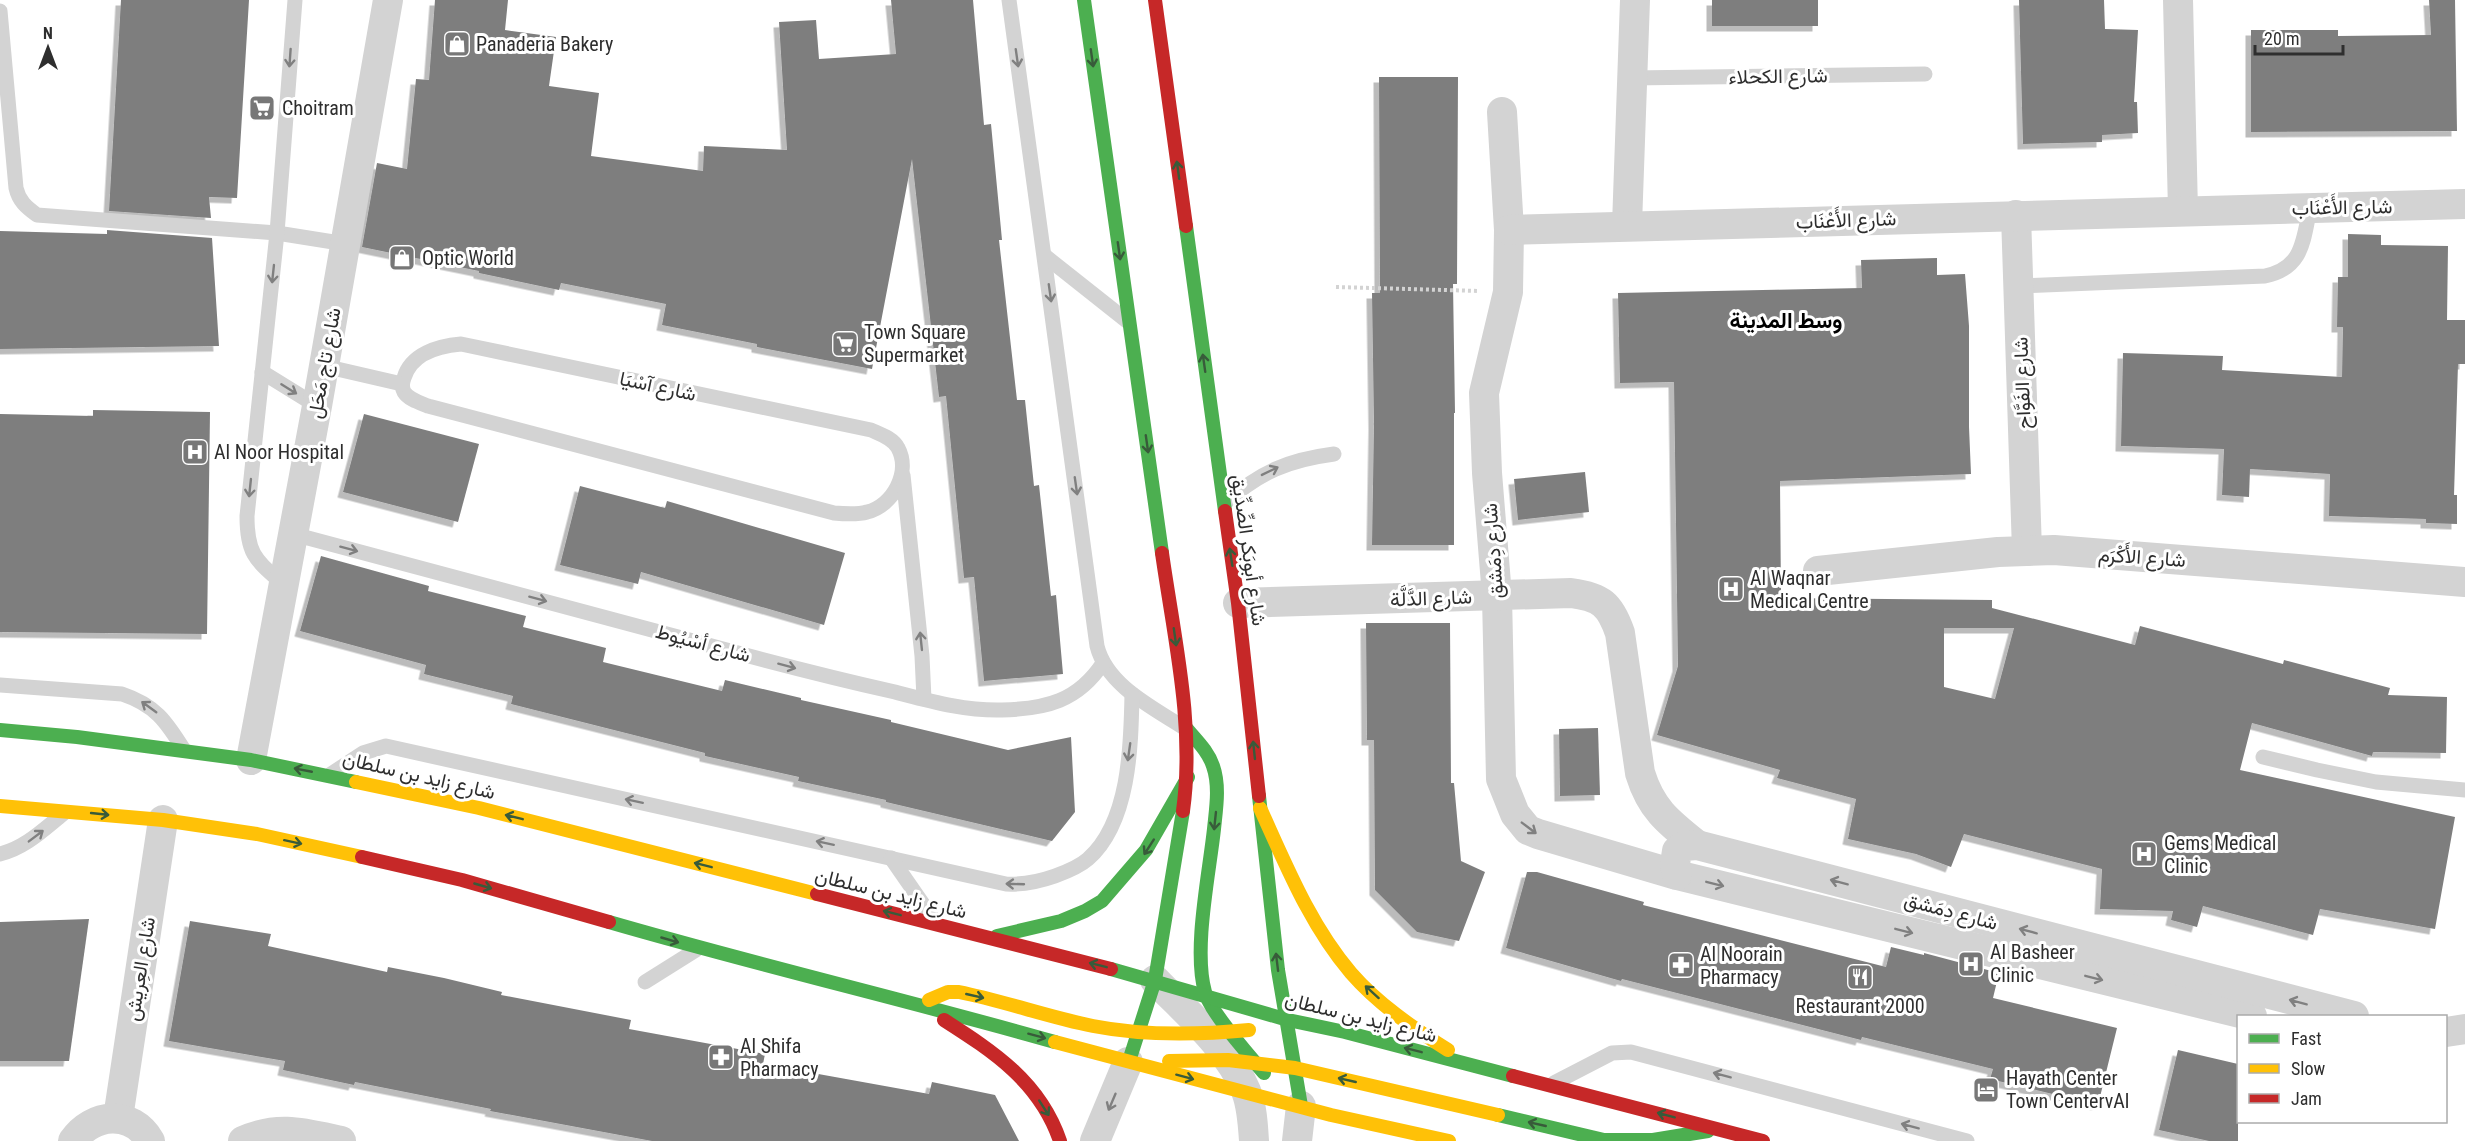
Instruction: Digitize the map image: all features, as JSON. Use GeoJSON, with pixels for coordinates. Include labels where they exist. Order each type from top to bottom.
{"type":"FeatureCollection","features":[{"type":"Feature","properties":{"kind":"main road"},"geometry":{"type":"LineString","coordinates":[[1084,0],[1187,729],[1188,777],[1176,864],[1155,980],[1128,1062]]}},
{"type":"Feature","properties":{"kind":"main road","name":"شارع أبوبَكر الصِّدِّيق"},"geometry":{"type":"LineString","coordinates":[[1155,0],[1238,603],[1278,970],[1301,1106]]}},
{"type":"Feature","properties":{"kind":"main road"},"geometry":{"type":"LineString","coordinates":[[1187,729],[1205,750],[1213,766],[1217,782],[1200,952],[1205,994],[1229,1047]]}},
{"type":"Feature","properties":{"kind":"main road","name":"شارع زايد بن سلطان"},"geometry":{"type":"LineString","coordinates":[[0,730],[77,737],[251,760],[479,808],[1155,980],[1288,1020],[1470,1064],[1763,1141]]}},
{"type":"Feature","properties":{"kind":"main road"},"geometry":{"type":"LineString","coordinates":[[989,938],[1053,924],[1099,903],[1145,854],[1188,777]]}},
{"type":"Feature","properties":{"kind":"main road"},"geometry":{"type":"LineString","coordinates":[[0,806],[163,820],[257,834],[462,880],[698,948],[920,1004],[1128,1062],[1265,1087],[1301,1106],[1449,1141]]}},
{"type":"Feature","properties":{"kind":"main road"},"geometry":{"type":"LineString","coordinates":[[1260,808],[1298,891],[1314,920],[1335,953],[1353,975],[1421,1033],[1470,1064]]}},
{"type":"Feature","properties":{"kind":"main road"},"geometry":{"type":"LineString","coordinates":[[920,1004],[948,992],[959,992],[1094,1026],[1229,1047],[1295,1068],[1604,1140],[1653,1140],[1719,1129]]}},
{"type":"Feature","properties":{"kind":"main road"},"geometry":{"type":"LineString","coordinates":[[920,1004],[1013,1069],[1034,1092],[1049,1114],[1060,1141]]}},
{"type":"Feature","properties":{"kind":"main road"},"geometry":{"type":"LineString","coordinates":[[1128,1062],[1229,1047],[1249,1030],[1288,1020]]}},
{"type":"Feature","properties":{"kind":"main road"},"geometry":{"type":"LineString","coordinates":[[1265,1087],[1301,1106]]}},
{"type":"Feature","properties":{"kind":"street","name":"شارع تاج مَحَل"},"geometry":{"type":"LineString","coordinates":[[251,760],[317,406],[388,0]]}},
{"type":"Feature","properties":{"kind":"street"},"geometry":{"type":"LineString","coordinates":[[1627,225],[1635,0]]}},
{"type":"Feature","properties":{"kind":"street"},"geometry":{"type":"LineString","coordinates":[[2178,0],[2183,211]]}},
{"type":"Feature","properties":{"kind":"street","name":"شارع دِمَشق"},"geometry":{"type":"LineString","coordinates":[[1502,112],[1509,230],[1508,292],[1484,393],[1487,472],[1497,596],[1501,779],[1515,814],[1528,830],[1677,875],[2244,1015]]}},
{"type":"Feature","properties":{"kind":"street","name":"شارع الأَعْنَاب"},"geometry":{"type":"LineString","coordinates":[[1509,230],[2465,204]]}},
{"type":"Feature","properties":{"kind":"street","name":"شارع الفَوَّاح"},"geometry":{"type":"LineString","coordinates":[[2016,215],[2027,551]]}},
{"type":"Feature","properties":{"kind":"street","name":"شارع الأَكْرَم"},"geometry":{"type":"LineString","coordinates":[[1818,571],[2027,551],[2074,552],[2465,582]]}},
{"type":"Feature","properties":{"kind":"street","name":"شارع الدَّلَّة"},"geometry":{"type":"LineString","coordinates":[[1238,603],[1571,593],[1597,598],[1614,616],[1620,633],[1640,773],[1646,793],[1658,812],[1697,845]]}},
{"type":"Feature","properties":{"kind":"street","name":"شارع العِريش"},"geometry":{"type":"LineString","coordinates":[[118,1118],[163,820]]}},
{"type":"Feature","properties":{"kind":"street"},"geometry":{"type":"LineString","coordinates":[[1677,875],[1675,864],[1677,851],[1684,846],[1697,845]]}},
{"type":"Feature","properties":{"kind":"street","name":"شارع دِمَشق"},"geometry":{"type":"LineString","coordinates":[[1697,845],[2346,1015]]}},
{"type":"Feature","properties":{"kind":"street"},"geometry":{"type":"LineString","coordinates":[[1155,980],[1229,1047],[1237,1073],[1265,1087],[1254,1141]]}},
{"type":"Feature","properties":{"kind":"street"},"geometry":{"type":"LineString","coordinates":[[2447,1032],[2465,1029]]}},
{"type":"Feature","properties":{"kind":"street"},"geometry":{"type":"LineString","coordinates":[[1095,1141],[1128,1062]]}},
{"type":"Feature","properties":{"kind":"street"},"geometry":{"type":"LineString","coordinates":[[1297,1141],[1301,1106]]}},
{"type":"Feature","properties":{"kind":"street"},"geometry":{"type":"LineString","coordinates":[[52,1141],[76,1136],[91,1123],[104,1118],[118,1118],[134,1123],[150,1141]]}},
{"type":"Feature","properties":{"kind":"street"},"geometry":{"type":"LineString","coordinates":[[243,1141],[275,1131],[298,1131],[341,1141]]}},
{"type":"Feature","properties":{"kind":"lane"},"geometry":{"type":"LineString","coordinates":[[283,584],[258,561],[249,547],[247,535],[277,233],[295,0]]}},
{"type":"Feature","properties":{"kind":"lane"},"geometry":{"type":"LineString","coordinates":[[1018,0],[1010,7],[1097,646],[1103,663],[1132,694],[1187,729]]}},
{"type":"Feature","properties":{"kind":"lane"},"geometry":{"type":"LineString","coordinates":[[0,11],[16,188],[18,197],[37,215],[277,233],[346,244]]}},
{"type":"Feature","properties":{"kind":"lane","name":"شارع الكحلاء"},"geometry":{"type":"LineString","coordinates":[[1631,78],[1925,74]]}},
{"type":"Feature","properties":{"kind":"lane"},"geometry":{"type":"LineString","coordinates":[[2018,286],[2265,276],[2279,273],[2296,260],[2310,208]]}},
{"type":"Feature","properties":{"kind":"lane"},"geometry":{"type":"LineString","coordinates":[[1045,256],[1129,322]]}},
{"type":"Feature","properties":{"kind":"lane","name":"شارع آسْيَا"},"geometry":{"type":"LineString","coordinates":[[402,384],[407,369],[419,357],[445,345],[460,344],[871,430],[886,436],[898,446],[903,474],[922,656],[924,699]]}},
{"type":"Feature","properties":{"kind":"lane"},"geometry":{"type":"LineString","coordinates":[[324,366],[402,384],[405,393],[410,398],[428,406],[834,513],[868,512],[882,506],[894,493],[903,474]]}},
{"type":"Feature","properties":{"kind":"lane"},"geometry":{"type":"LineString","coordinates":[[262,372],[317,406]]}},
{"type":"Feature","properties":{"kind":"lane"},"geometry":{"type":"LineString","coordinates":[[1223,505],[1246,484],[1274,469],[1303,458],[1334,454]]}},
{"type":"Feature","properties":{"kind":"lane","name":"شارع أسْيُوط"},"geometry":{"type":"LineString","coordinates":[[293,534],[820,675],[961,708],[1001,710],[1040,707],[1071,696],[1082,689],[1103,663]]}},
{"type":"Feature","properties":{"kind":"lane"},"geometry":{"type":"LineString","coordinates":[[0,685],[122,694],[138,699],[164,719],[185,752]]}},
{"type":"Feature","properties":{"kind":"lane"},"geometry":{"type":"LineString","coordinates":[[330,775],[363,753],[386,746],[1006,884],[1022,885],[1068,871],[1088,859],[1107,834],[1118,810],[1131,746],[1132,694]]}},
{"type":"Feature","properties":{"kind":"lane"},"geometry":{"type":"LineString","coordinates":[[2263,757],[2376,782],[2465,790]]}},
{"type":"Feature","properties":{"kind":"lane"},"geometry":{"type":"LineString","coordinates":[[0,854],[11,851],[32,839],[67,810]]}},
{"type":"Feature","properties":{"kind":"lane"},"geometry":{"type":"LineString","coordinates":[[891,858],[938,925]]}},
{"type":"Feature","properties":{"kind":"lane"},"geometry":{"type":"LineString","coordinates":[[645,982],[698,948]]}},
{"type":"Feature","properties":{"kind":"lane"},"geometry":{"type":"LineString","coordinates":[[1550,1085],[1612,1053],[1631,1052],[1967,1141]]}},
{"type":"Feature","properties":{"kind":"path"},"geometry":{"type":"LineString","coordinates":[[1336,287],[1508,292]]}},
{"type":"Feature","properties":{"kind":"building"},"geometry":{"type":"Polygon","coordinates":[[[121,0],[249,0],[237,198],[209,197],[211,218],[109,211],[121,0]]]}},
{"type":"Feature","properties":{"kind":"building"},"geometry":{"type":"Polygon","coordinates":[[[435,0],[508,0],[505,30],[556,37],[549,86],[599,93],[591,156],[703,171],[704,146],[787,150],[779,22],[816,20],[819,59],[896,54],[891,0],[973,0],[984,125],[991,124],[1002,240],[999,240],[1017,400],[1025,400],[1034,486],[1039,485],[1051,596],[1056,595],[1063,674],[984,681],[974,577],[964,578],[946,396],[939,397],[912,159],[872,369],[757,347],[757,344],[662,325],[666,304],[561,283],[559,290],[362,247],[377,163],[407,169],[416,79],[429,80],[435,0]]]}},
{"type":"Feature","properties":{"kind":"building"},"geometry":{"type":"Polygon","coordinates":[[[1712,0],[1818,0],[1818,26],[1712,26],[1712,0]]]}},
{"type":"Feature","properties":{"kind":"building"},"geometry":{"type":"Polygon","coordinates":[[[2019,0],[2104,0],[2105,29],[2138,30],[2134,102],[2137,102],[2138,133],[2102,135],[2102,142],[2023,144],[2019,0]]]}},
{"type":"Feature","properties":{"kind":"building"},"geometry":{"type":"Polygon","coordinates":[[[2429,0],[2455,0],[2457,131],[2251,132],[2251,30],[2338,30],[2338,36],[2431,35],[2429,0]]]}},
{"type":"Feature","properties":{"kind":"building"},"geometry":{"type":"Polygon","coordinates":[[[1379,77],[1458,77],[1457,284],[1453,284],[1454,545],[1372,545],[1374,424],[1372,293],[1380,293],[1379,77]]]}},
{"type":"Feature","properties":{"kind":"building"},"geometry":{"type":"Polygon","coordinates":[[[107,230],[212,238],[219,346],[0,349],[0,231],[107,234],[107,230]]]}},
{"type":"Feature","properties":{"kind":"building"},"geometry":{"type":"Polygon","coordinates":[[[2348,234],[2381,235],[2381,245],[2448,246],[2447,320],[2465,320],[2465,364],[2458,364],[2454,495],[2457,495],[2457,524],[2426,523],[2426,519],[2329,516],[2330,474],[2250,469],[2249,497],[2222,495],[2224,449],[2121,446],[2123,353],[2223,356],[2222,370],[2342,377],[2343,327],[2337,327],[2338,277],[2348,277],[2348,234]]]}},
{"type":"Feature","properties":{"kind":"building"},"geometry":{"type":"Polygon","coordinates":[[[1937,258],[1937,275],[1965,274],[1969,326],[1971,474],[1780,481],[1781,598],[1992,600],[1992,608],[2135,645],[2140,626],[2283,664],[2284,660],[2390,688],[2388,695],[2447,697],[2446,753],[2373,752],[2372,756],[2252,723],[2240,770],[2455,817],[2435,929],[2320,909],[2313,935],[2203,906],[2197,927],[2171,920],[2173,911],[2100,909],[2102,869],[1964,834],[1951,867],[1916,854],[1848,839],[1856,799],[1777,778],[1780,770],[1657,735],[1678,666],[1674,382],[1620,383],[1618,293],[1862,288],[1861,260],[1937,258]],[[1944,628],[1944,687],[1995,699],[2014,628],[1944,628]]]}},
{"type":"Feature","properties":{"kind":"building"},"geometry":{"type":"Polygon","coordinates":[[[93,410],[210,412],[207,634],[0,632],[0,414],[93,416],[93,410]]]}},
{"type":"Feature","properties":{"kind":"building"},"geometry":{"type":"Polygon","coordinates":[[[364,414],[479,444],[458,522],[343,492],[364,414]]]}},
{"type":"Feature","properties":{"kind":"building"},"geometry":{"type":"Polygon","coordinates":[[[1585,472],[1589,512],[1518,520],[1514,479],[1585,472]]]}},
{"type":"Feature","properties":{"kind":"building"},"geometry":{"type":"Polygon","coordinates":[[[580,486],[665,508],[667,501],[845,553],[824,625],[641,572],[638,584],[560,565],[580,486]]]}},
{"type":"Feature","properties":{"kind":"building"},"geometry":{"type":"Polygon","coordinates":[[[321,556],[429,586],[428,591],[526,616],[523,627],[606,648],[603,662],[722,691],[725,680],[1008,750],[1071,737],[1075,812],[1052,841],[798,781],[799,777],[705,756],[705,753],[511,704],[513,696],[424,674],[426,665],[300,631],[321,556]]]}},
{"type":"Feature","properties":{"kind":"building"},"geometry":{"type":"Polygon","coordinates":[[[1366,623],[1450,623],[1451,783],[1454,783],[1461,861],[1485,872],[1459,941],[1417,932],[1375,890],[1374,740],[1367,740],[1366,623]]]}},
{"type":"Feature","properties":{"kind":"building"},"geometry":{"type":"Polygon","coordinates":[[[1598,728],[1600,795],[1560,796],[1559,729],[1598,728]]]}},
{"type":"Feature","properties":{"kind":"building"},"geometry":{"type":"Polygon","coordinates":[[[1527,872],[1537,872],[1644,902],[1643,905],[1886,967],[1891,947],[1924,955],[1924,953],[1999,973],[1993,998],[2117,1028],[2098,1105],[1990,1079],[1993,1069],[1862,1037],[1861,1040],[1622,979],[1621,981],[1506,948],[1527,872]]]}},
{"type":"Feature","properties":{"kind":"building"},"geometry":{"type":"Polygon","coordinates":[[[89,919],[69,1061],[0,1061],[0,922],[89,919]]]}},
{"type":"Feature","properties":{"kind":"building"},"geometry":{"type":"Polygon","coordinates":[[[190,921],[271,934],[268,946],[387,972],[388,967],[444,978],[502,992],[501,995],[631,1020],[629,1029],[765,1054],[763,1064],[929,1094],[932,1082],[995,1095],[1019,1141],[652,1141],[490,1111],[491,1109],[355,1082],[354,1085],[283,1070],[285,1061],[169,1041],[190,921]]]}},
{"type":"Feature","properties":{"kind":"building"},"geometry":{"type":"Polygon","coordinates":[[[2178,1050],[2237,1064],[2238,1141],[2209,1141],[2159,1130],[2178,1050]]]}},
{"type":"Feature","properties":{"kind":"traffic: fast"},"geometry":{"type":"LineString","coordinates":[[1084,0],[1162,553]]}},
{"type":"Feature","properties":{"kind":"traffic: fast"},"geometry":{"type":"LineString","coordinates":[[1186,226],[1225,511]]}},
{"type":"Feature","properties":{"kind":"traffic: fast"},"geometry":{"type":"LineString","coordinates":[[1187,729],[1208,756],[1216,781],[1216,814],[1201,934],[1202,975],[1205,992],[1222,1022],[1264,1073]]}},
{"type":"Feature","properties":{"kind":"traffic: fast"},"geometry":{"type":"LineString","coordinates":[[0,730],[77,737],[251,760],[356,782]]}},
{"type":"Feature","properties":{"kind":"traffic: fast"},"geometry":{"type":"LineString","coordinates":[[997,936],[1061,921],[1102,901],[1146,850],[1188,777]]}},
{"type":"Feature","properties":{"kind":"traffic: fast"},"geometry":{"type":"LineString","coordinates":[[1259,796],[1278,970],[1301,1106]]}},
{"type":"Feature","properties":{"kind":"traffic: fast"},"geometry":{"type":"LineString","coordinates":[[1130,1058],[1155,980],[1183,811]]}},
{"type":"Feature","properties":{"kind":"traffic: fast"},"geometry":{"type":"LineString","coordinates":[[609,922],[1055,1042]]}},
{"type":"Feature","properties":{"kind":"traffic: fast"},"geometry":{"type":"LineString","coordinates":[[1111,969],[1288,1020],[1345,1032],[1513,1076]]}},
{"type":"Feature","properties":{"kind":"traffic: fast"},"geometry":{"type":"LineString","coordinates":[[1498,1115],[1604,1140],[1653,1140],[1708,1131]]}},
{"type":"Feature","properties":{"kind":"traffic: slow"},"geometry":{"type":"LineString","coordinates":[[356,782],[479,808],[817,894]]}},
{"type":"Feature","properties":{"kind":"traffic: slow"},"geometry":{"type":"LineString","coordinates":[[0,806],[163,820],[257,834],[362,857]]}},
{"type":"Feature","properties":{"kind":"traffic: slow"},"geometry":{"type":"LineString","coordinates":[[1260,808],[1289,873],[1311,915],[1336,954],[1361,984],[1384,1005],[1448,1050]]}},
{"type":"Feature","properties":{"kind":"traffic: slow"},"geometry":{"type":"LineString","coordinates":[[929,1000],[948,992],[959,992],[1076,1022],[1132,1032],[1190,1034],[1249,1030]]}},
{"type":"Feature","properties":{"kind":"traffic: slow"},"geometry":{"type":"LineString","coordinates":[[1055,1042],[1331,1115],[1449,1141]]}},
{"type":"Feature","properties":{"kind":"traffic: slow"},"geometry":{"type":"LineString","coordinates":[[1169,1061],[1228,1060],[1295,1068],[1498,1115]]}},
{"type":"Feature","properties":{"kind":"traffic: jam"},"geometry":{"type":"LineString","coordinates":[[1155,0],[1186,226]]}},
{"type":"Feature","properties":{"kind":"traffic: jam"},"geometry":{"type":"LineString","coordinates":[[1225,511],[1238,603],[1259,796]]}},
{"type":"Feature","properties":{"kind":"traffic: jam"},"geometry":{"type":"LineString","coordinates":[[1162,553],[1185,714],[1186,779],[1183,811]]}},
{"type":"Feature","properties":{"kind":"traffic: jam"},"geometry":{"type":"LineString","coordinates":[[362,857],[462,880],[609,922]]}},
{"type":"Feature","properties":{"kind":"traffic: jam"},"geometry":{"type":"LineString","coordinates":[[817,894],[1111,969]]}},
{"type":"Feature","properties":{"kind":"traffic: jam"},"geometry":{"type":"LineString","coordinates":[[944,1020],[997,1057],[1028,1085],[1051,1120],[1060,1141]]}},
{"type":"Feature","properties":{"kind":"traffic: jam"},"geometry":{"type":"LineString","coordinates":[[1513,1076],[1763,1141]]}},
{"type":"Feature","properties":{"kind":"place","name":"Panaderia Bakery"},"geometry":{"type":"Point","coordinates":[457,44]}},
{"type":"Feature","properties":{"kind":"place","name":"Choitram"},"geometry":{"type":"Point","coordinates":[262,108]}},
{"type":"Feature","properties":{"kind":"place","name":"Optic World"},"geometry":{"type":"Point","coordinates":[402,258]}},
{"type":"Feature","properties":{"kind":"place","name":"Town Square Supermarket"},"geometry":{"type":"Point","coordinates":[845,344]}},
{"type":"Feature","properties":{"kind":"place","name":"Al Noor Hospital"},"geometry":{"type":"Point","coordinates":[195,452]}},
{"type":"Feature","properties":{"kind":"place","name":"Al Waqnar Medical Centre"},"geometry":{"type":"Point","coordinates":[1731,589]}},
{"type":"Feature","properties":{"kind":"place","name":"Gems Medical Clinic"},"geometry":{"type":"Point","coordinates":[2144,854]}},
{"type":"Feature","properties":{"kind":"place","name":"Al Basheer Clinic"},"geometry":{"type":"Point","coordinates":[1971,964]}},
{"type":"Feature","properties":{"kind":"place","name":"Al Noorain Pharmacy"},"geometry":{"type":"Point","coordinates":[1681,965]}},
{"type":"Feature","properties":{"kind":"place","name":"Restaurant 2000"},"geometry":{"type":"Point","coordinates":[1860,977]}},
{"type":"Feature","properties":{"kind":"place","name":"Al Shifa Pharmacy"},"geometry":{"type":"Point","coordinates":[721,1057]}},
{"type":"Feature","properties":{"kind":"place","name":"Hayath Center Town CentervAl"},"geometry":{"type":"Point","coordinates":[1986,1090]}},
{"type":"Feature","properties":{"kind":"district","name":"وسط المدينة"},"geometry":{"type":"Point","coordinates":[1786,320]}}]}
